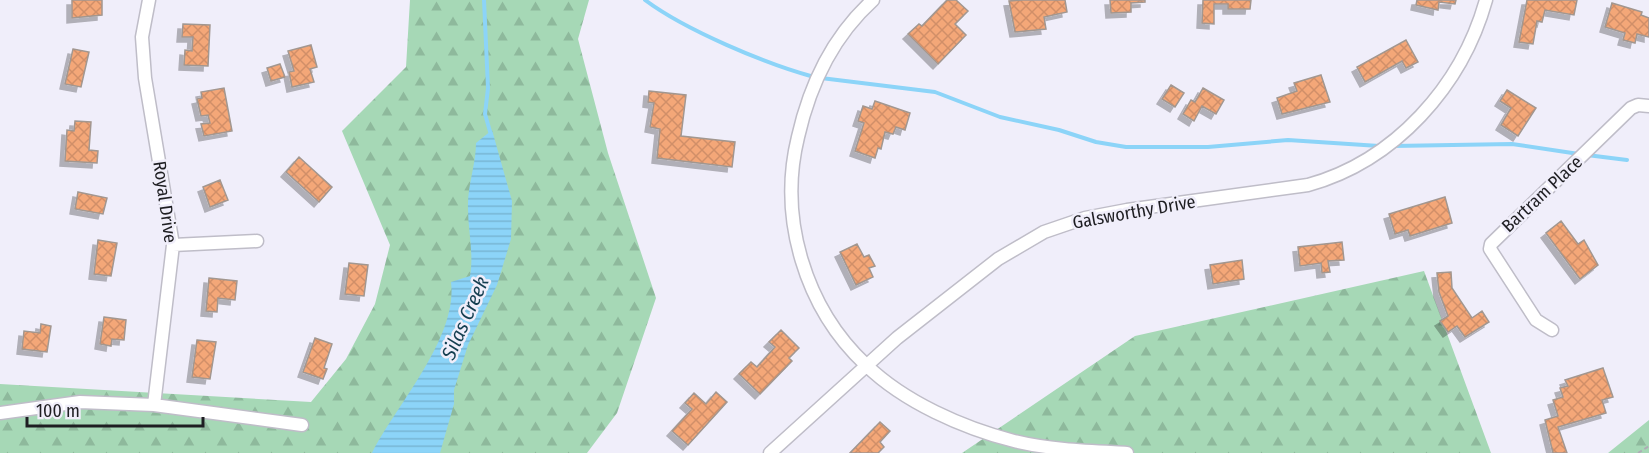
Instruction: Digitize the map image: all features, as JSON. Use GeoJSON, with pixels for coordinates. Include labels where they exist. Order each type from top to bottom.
{"type":"FeatureCollection","features":[{"type":"Feature","properties":{"kind":"street","name":"Royal Drive"},"geometry":{"type":"LineString","coordinates":[[149,0],[142,38],[145,78],[173,245],[154,405]]}},
{"type":"Feature","properties":{"kind":"street"},"geometry":{"type":"LineString","coordinates":[[873,0],[829,51],[818,73],[801,124],[792,176],[793,223],[804,272],[813,292],[842,339],[866,366],[928,406],[992,434],[1040,446],[1127,453]]}},
{"type":"Feature","properties":{"kind":"street","name":"Galsworthy Drive"},"geometry":{"type":"LineString","coordinates":[[770,453],[866,366],[964,284],[998,259],[1044,232],[1085,218],[1127,210],[1308,185],[1334,178],[1358,166],[1393,141],[1439,97],[1472,41],[1486,0]]}},
{"type":"Feature","properties":{"kind":"street","name":"Bartram Place"},"geometry":{"type":"LineString","coordinates":[[1552,330],[1536,320],[1490,249],[1491,244],[1631,108],[1638,105],[1649,106]]}},
{"type":"Feature","properties":{"kind":"street"},"geometry":{"type":"LineString","coordinates":[[173,245],[257,241]]}},
{"type":"Feature","properties":{"kind":"street"},"geometry":{"type":"LineString","coordinates":[[0,413],[80,402],[154,405],[302,425]]}},
{"type":"Feature","properties":{"kind":"path"},"geometry":{"type":"LineString","coordinates":[[1638,453],[1649,446]]}},
{"type":"Feature","properties":{"kind":"green space"},"geometry":{"type":"Polygon","coordinates":[[[410,0],[589,0],[578,39],[608,153],[656,298],[617,413],[587,453],[0,453],[0,384],[311,402],[346,359],[375,304],[390,245],[342,131],[406,67],[410,0]]]}},
{"type":"Feature","properties":{"kind":"green space"},"geometry":{"type":"Polygon","coordinates":[[[1424,271],[1491,453],[962,453],[1135,336],[1424,271]]]}},
{"type":"Feature","properties":{"kind":"green space"},"geometry":{"type":"Polygon","coordinates":[[[1649,420],[1649,453],[1608,453],[1649,420]]]}},
{"type":"Feature","properties":{"kind":"water"},"geometry":{"type":"Polygon","coordinates":[[[492,130],[512,201],[511,239],[497,285],[468,345],[454,390],[454,404],[440,453],[372,453],[435,348],[445,326],[451,303],[451,282],[470,276],[468,200],[476,143],[492,130]]]}},
{"type":"Feature","properties":{"kind":"building"},"geometry":{"type":"Polygon","coordinates":[[[72,0],[102,0],[102,15],[72,18],[72,0]]]}},
{"type":"Feature","properties":{"kind":"building"},"geometry":{"type":"Polygon","coordinates":[[[947,0],[956,0],[968,11],[955,24],[966,35],[938,64],[908,34],[919,24],[922,26],[947,0]]]}},
{"type":"Feature","properties":{"kind":"building"},"geometry":{"type":"Polygon","coordinates":[[[1065,0],[1067,12],[1044,17],[1046,29],[1015,32],[1009,1],[1065,0]]]}},
{"type":"Feature","properties":{"kind":"building"},"geometry":{"type":"Polygon","coordinates":[[[1110,0],[1145,0],[1145,2],[1131,3],[1131,12],[1111,13],[1110,0]]]}},
{"type":"Feature","properties":{"kind":"building"},"geometry":{"type":"Polygon","coordinates":[[[1203,0],[1251,0],[1250,9],[1228,9],[1228,4],[1214,4],[1214,24],[1202,23],[1203,0]]]}},
{"type":"Feature","properties":{"kind":"building"},"geometry":{"type":"Polygon","coordinates":[[[1417,0],[1456,0],[1455,4],[1439,2],[1438,10],[1416,5],[1417,0]]]}},
{"type":"Feature","properties":{"kind":"building"},"geometry":{"type":"Polygon","coordinates":[[[1527,0],[1577,0],[1574,15],[1545,10],[1542,22],[1537,21],[1533,44],[1519,42],[1527,0]]]}},
{"type":"Feature","properties":{"kind":"building"},"geometry":{"type":"Polygon","coordinates":[[[1612,3],[1642,12],[1641,15],[1649,18],[1649,37],[1637,34],[1635,43],[1623,40],[1625,33],[1605,27],[1612,3]]]}},
{"type":"Feature","properties":{"kind":"building"},"geometry":{"type":"Polygon","coordinates":[[[183,24],[210,25],[208,66],[184,65],[185,50],[192,51],[193,37],[182,37],[183,24]]]}},
{"type":"Feature","properties":{"kind":"building"},"geometry":{"type":"Polygon","coordinates":[[[1406,40],[1418,62],[1406,68],[1402,61],[1365,82],[1357,67],[1406,40]]]}},
{"type":"Feature","properties":{"kind":"building"},"geometry":{"type":"Polygon","coordinates":[[[311,45],[317,67],[310,69],[314,82],[292,87],[289,72],[294,71],[288,51],[311,45]]]}},
{"type":"Feature","properties":{"kind":"building"},"geometry":{"type":"Polygon","coordinates":[[[73,49],[89,52],[81,87],[65,84],[73,49]]]}},
{"type":"Feature","properties":{"kind":"building"},"geometry":{"type":"Polygon","coordinates":[[[280,64],[285,77],[271,81],[267,68],[280,64]]]}},
{"type":"Feature","properties":{"kind":"building"},"geometry":{"type":"Polygon","coordinates":[[[1321,75],[1330,102],[1282,114],[1277,98],[1297,91],[1294,83],[1321,75]]]}},
{"type":"Feature","properties":{"kind":"building"},"geometry":{"type":"Polygon","coordinates":[[[1171,85],[1184,93],[1175,107],[1162,99],[1171,85]]]}},
{"type":"Feature","properties":{"kind":"building"},"geometry":{"type":"Polygon","coordinates":[[[224,88],[232,131],[204,136],[201,124],[210,123],[208,115],[201,116],[197,99],[202,98],[201,92],[224,88]]]}},
{"type":"Feature","properties":{"kind":"building"},"geometry":{"type":"Polygon","coordinates":[[[1203,88],[1224,100],[1216,114],[1202,106],[1194,121],[1183,114],[1191,100],[1195,102],[1203,88]]]}},
{"type":"Feature","properties":{"kind":"building"},"geometry":{"type":"Polygon","coordinates":[[[1507,90],[1536,108],[1518,136],[1501,125],[1511,108],[1500,101],[1507,90]]]}},
{"type":"Feature","properties":{"kind":"building"},"geometry":{"type":"Polygon","coordinates":[[[649,91],[686,95],[681,136],[735,142],[732,167],[657,158],[660,129],[650,127],[654,103],[648,102],[649,91]]]}},
{"type":"Feature","properties":{"kind":"building"},"geometry":{"type":"Polygon","coordinates":[[[875,101],[910,113],[905,130],[896,127],[893,134],[885,132],[881,149],[878,148],[875,158],[855,151],[864,123],[858,121],[863,106],[872,109],[875,101]]]}},
{"type":"Feature","properties":{"kind":"building"},"geometry":{"type":"Polygon","coordinates":[[[75,121],[91,122],[89,150],[98,151],[97,163],[65,161],[67,130],[74,131],[75,121]]]}},
{"type":"Feature","properties":{"kind":"building"},"geometry":{"type":"Polygon","coordinates":[[[299,157],[332,187],[319,202],[286,172],[299,157]]]}},
{"type":"Feature","properties":{"kind":"building"},"geometry":{"type":"Polygon","coordinates":[[[220,180],[228,200],[210,207],[203,187],[220,180]]]}},
{"type":"Feature","properties":{"kind":"building"},"geometry":{"type":"Polygon","coordinates":[[[78,192],[107,198],[103,214],[75,209],[78,192]]]}},
{"type":"Feature","properties":{"kind":"building"},"geometry":{"type":"Polygon","coordinates":[[[1445,197],[1452,223],[1410,236],[1408,230],[1395,234],[1389,214],[1445,197]]]}},
{"type":"Feature","properties":{"kind":"building"},"geometry":{"type":"Polygon","coordinates":[[[1561,221],[1578,244],[1584,240],[1598,265],[1580,279],[1546,233],[1561,221]]]}},
{"type":"Feature","properties":{"kind":"building"},"geometry":{"type":"Polygon","coordinates":[[[98,240],[117,243],[111,276],[94,274],[98,240]]]}},
{"type":"Feature","properties":{"kind":"building"},"geometry":{"type":"Polygon","coordinates":[[[1342,242],[1344,260],[1328,261],[1330,272],[1322,273],[1321,263],[1300,266],[1298,247],[1342,242]]]}},
{"type":"Feature","properties":{"kind":"building"},"geometry":{"type":"Polygon","coordinates":[[[857,244],[864,257],[869,255],[875,266],[869,268],[873,277],[856,285],[840,252],[857,244]]]}},
{"type":"Feature","properties":{"kind":"building"},"geometry":{"type":"Polygon","coordinates":[[[1242,260],[1244,279],[1213,284],[1210,265],[1242,260]]]}},
{"type":"Feature","properties":{"kind":"building"},"geometry":{"type":"Polygon","coordinates":[[[349,263],[368,265],[364,296],[345,294],[349,263]]]}},
{"type":"Feature","properties":{"kind":"building"},"geometry":{"type":"Polygon","coordinates":[[[1451,272],[1452,288],[1472,318],[1482,311],[1489,322],[1465,337],[1457,326],[1448,332],[1440,321],[1448,316],[1439,292],[1437,273],[1451,272]]]}},
{"type":"Feature","properties":{"kind":"building"},"geometry":{"type":"Polygon","coordinates":[[[209,278],[237,281],[235,300],[218,298],[217,312],[206,311],[209,278]]]}},
{"type":"Feature","properties":{"kind":"building"},"geometry":{"type":"Polygon","coordinates":[[[104,317],[126,320],[124,340],[112,339],[111,346],[100,344],[104,317]]]}},
{"type":"Feature","properties":{"kind":"building"},"geometry":{"type":"Polygon","coordinates":[[[41,324],[51,326],[47,352],[22,349],[24,331],[40,333],[41,324]]]}},
{"type":"Feature","properties":{"kind":"building"},"geometry":{"type":"Polygon","coordinates":[[[781,330],[799,348],[789,358],[792,361],[760,394],[739,374],[751,362],[757,367],[775,347],[769,342],[781,330]]]}},
{"type":"Feature","properties":{"kind":"building"},"geometry":{"type":"Polygon","coordinates":[[[315,338],[332,344],[323,379],[303,372],[315,338]]]}},
{"type":"Feature","properties":{"kind":"building"},"geometry":{"type":"Polygon","coordinates":[[[197,340],[216,342],[210,379],[192,377],[197,340]]]}},
{"type":"Feature","properties":{"kind":"building"},"geometry":{"type":"Polygon","coordinates":[[[1603,368],[1613,397],[1602,400],[1606,413],[1558,427],[1567,453],[1553,453],[1545,420],[1558,416],[1553,400],[1563,397],[1560,388],[1568,386],[1565,380],[1603,368]]]}},
{"type":"Feature","properties":{"kind":"building"},"geometry":{"type":"Polygon","coordinates":[[[716,392],[727,402],[688,445],[672,431],[692,409],[685,403],[694,393],[706,404],[716,392]]]}},
{"type":"Feature","properties":{"kind":"building"},"geometry":{"type":"Polygon","coordinates":[[[880,422],[890,431],[880,442],[884,447],[878,453],[850,453],[880,422]]]}},
{"type":"Feature","properties":{"kind":"waterway","name":"Silas Creek"},"geometry":{"type":"LineString","coordinates":[[484,0],[488,88],[485,114],[491,135]]}},
{"type":"Feature","properties":{"kind":"waterway"},"geometry":{"type":"LineString","coordinates":[[645,0],[682,23],[726,45],[814,77]]}},
{"type":"Feature","properties":{"kind":"waterway"},"geometry":{"type":"LineString","coordinates":[[821,78],[935,92],[1000,117],[1059,130],[1096,142],[1126,147],[1208,147],[1288,140],[1379,146]]}},
{"type":"Feature","properties":{"kind":"waterway"},"geometry":{"type":"LineString","coordinates":[[1393,146],[1512,144],[1579,154]]}},
{"type":"Feature","properties":{"kind":"waterway"},"geometry":{"type":"LineString","coordinates":[[1587,155],[1627,160]]}}]}
